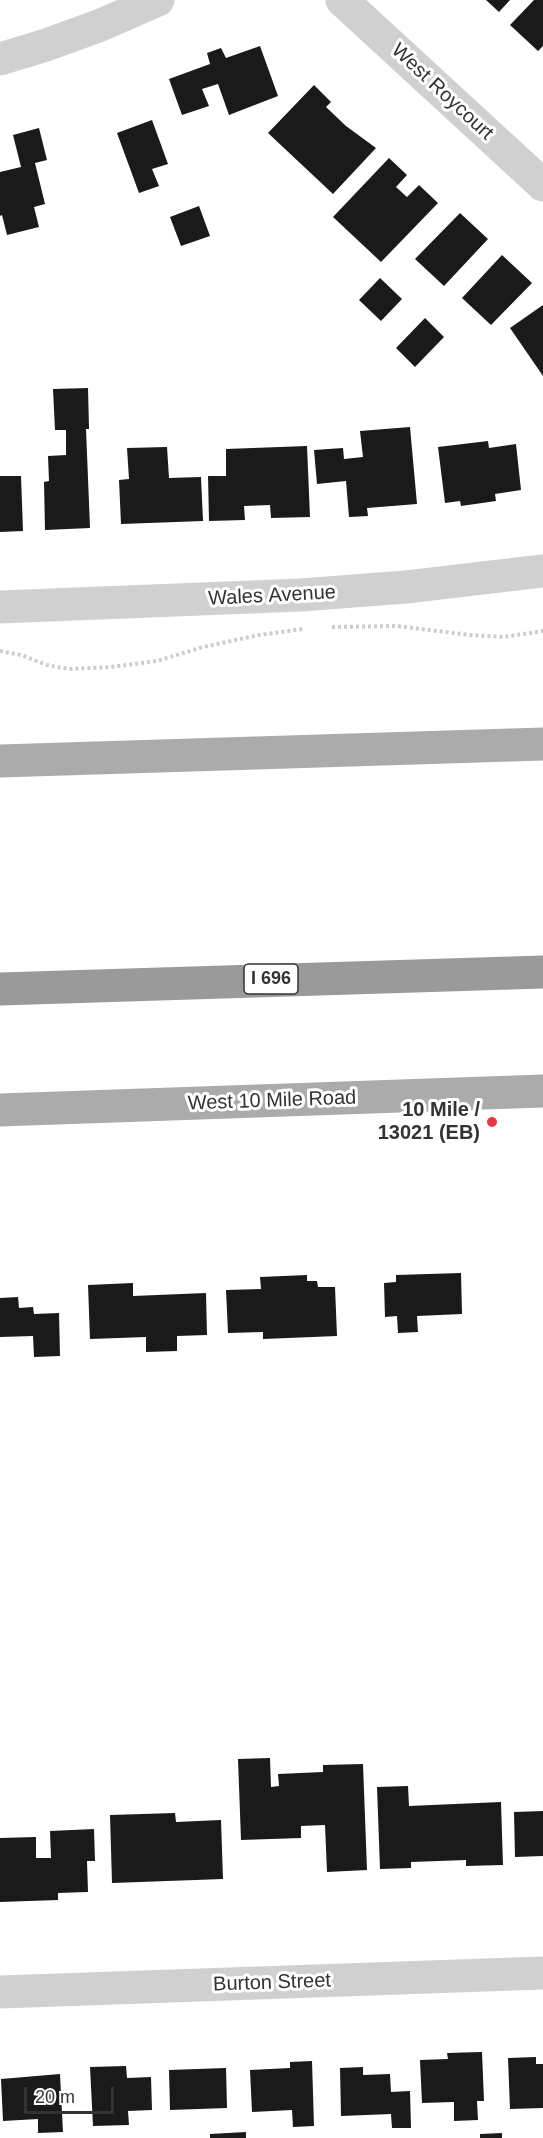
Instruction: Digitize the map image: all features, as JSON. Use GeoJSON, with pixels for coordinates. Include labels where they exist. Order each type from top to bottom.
{"type":"FeatureCollection","features":[{"type":"Feature","properties":{"kind":"highway","name":"I 696"},"geometry":{"type":"LineString","coordinates":[[0,989],[543,972]]}},
{"type":"Feature","properties":{"kind":"main road"},"geometry":{"type":"LineString","coordinates":[[0,761],[543,744]]}},
{"type":"Feature","properties":{"kind":"main road","name":"West 10 Mile Road"},"geometry":{"type":"LineString","coordinates":[[0,1110],[543,1091]]}},
{"type":"Feature","properties":{"kind":"street"},"geometry":{"type":"LineString","coordinates":[[0,59],[101,25],[158,0]]}},
{"type":"Feature","properties":{"kind":"street","name":"West Roycourt"},"geometry":{"type":"LineString","coordinates":[[342,0],[543,185]]}},
{"type":"Feature","properties":{"kind":"street","name":"Wales Avenue"},"geometry":{"type":"LineString","coordinates":[[0,607],[301,595],[406,588],[543,571]]}},
{"type":"Feature","properties":{"kind":"street","name":"Burton Street"},"geometry":{"type":"LineString","coordinates":[[0,1992],[543,1973]]}},
{"type":"Feature","properties":{"kind":"path"},"geometry":{"type":"LineString","coordinates":[[328,627],[397,626],[504,637],[543,632]]}},
{"type":"Feature","properties":{"kind":"path"},"geometry":{"type":"LineString","coordinates":[[0,651],[21,654],[47,665],[69,669],[111,666],[158,660],[203,646],[258,634],[305,629]]}},
{"type":"Feature","properties":{"kind":"building"},"geometry":{"type":"Polygon","coordinates":[[[486,0],[510,0],[499,12],[486,0]]]}},
{"type":"Feature","properties":{"kind":"building"},"geometry":{"type":"Polygon","coordinates":[[[534,0],[543,0],[543,46],[538,51],[510,25],[534,0]]]}},
{"type":"Feature","properties":{"kind":"building"},"geometry":{"type":"Polygon","coordinates":[[[260,46],[278,96],[229,115],[218,84],[202,89],[209,106],[182,115],[169,79],[210,64],[207,53],[221,48],[226,58],[260,46]]]}},
{"type":"Feature","properties":{"kind":"building"},"geometry":{"type":"Polygon","coordinates":[[[314,85],[331,102],[326,107],[346,126],[376,148],[333,194],[268,133],[314,85]]]}},
{"type":"Feature","properties":{"kind":"building"},"geometry":{"type":"Polygon","coordinates":[[[152,120],[168,164],[152,169],[159,186],[139,193],[117,133],[152,120]]]}},
{"type":"Feature","properties":{"kind":"building"},"geometry":{"type":"Polygon","coordinates":[[[39,128],[47,160],[35,163],[45,204],[34,207],[39,227],[7,235],[2,215],[0,216],[0,172],[21,167],[13,135],[39,128]]]}},
{"type":"Feature","properties":{"kind":"building"},"geometry":{"type":"Polygon","coordinates":[[[389,158],[407,175],[396,187],[407,197],[419,185],[438,203],[381,262],[333,217],[389,158]]]}},
{"type":"Feature","properties":{"kind":"building"},"geometry":{"type":"Polygon","coordinates":[[[199,206],[210,236],[181,246],[170,217],[199,206]]]}},
{"type":"Feature","properties":{"kind":"building"},"geometry":{"type":"Polygon","coordinates":[[[460,213],[488,239],[444,286],[415,259],[460,213]]]}},
{"type":"Feature","properties":{"kind":"building"},"geometry":{"type":"Polygon","coordinates":[[[502,255],[532,283],[491,325],[462,298],[502,255]]]}},
{"type":"Feature","properties":{"kind":"building"},"geometry":{"type":"Polygon","coordinates":[[[380,278],[402,299],[381,321],[359,300],[380,278]]]}},
{"type":"Feature","properties":{"kind":"building"},"geometry":{"type":"Polygon","coordinates":[[[543,305],[543,376],[510,328],[543,305]]]}},
{"type":"Feature","properties":{"kind":"building"},"geometry":{"type":"Polygon","coordinates":[[[425,318],[444,337],[415,367],[396,348],[425,318]]]}},
{"type":"Feature","properties":{"kind":"building"},"geometry":{"type":"Polygon","coordinates":[[[88,388],[89,429],[86,429],[90,528],[45,530],[44,482],[49,481],[48,456],[66,455],[66,430],[55,430],[53,389],[88,388]]]}},
{"type":"Feature","properties":{"kind":"building"},"geometry":{"type":"Polygon","coordinates":[[[410,427],[417,504],[367,508],[368,516],[349,517],[346,481],[317,484],[314,450],[343,448],[344,459],[363,457],[360,431],[410,427]]]}},
{"type":"Feature","properties":{"kind":"building"},"geometry":{"type":"Polygon","coordinates":[[[488,441],[489,448],[516,444],[521,490],[495,494],[496,501],[461,506],[460,501],[445,503],[438,447],[488,441]]]}},
{"type":"Feature","properties":{"kind":"building"},"geometry":{"type":"Polygon","coordinates":[[[307,446],[310,517],[271,518],[270,505],[244,506],[245,520],[209,521],[208,476],[226,476],[226,449],[307,446]]]}},
{"type":"Feature","properties":{"kind":"building"},"geometry":{"type":"Polygon","coordinates":[[[167,447],[169,478],[201,477],[203,521],[121,524],[119,480],[129,479],[127,448],[167,447]]]}},
{"type":"Feature","properties":{"kind":"building"},"geometry":{"type":"Polygon","coordinates":[[[0,476],[21,476],[23,531],[0,532],[0,476]]]}},
{"type":"Feature","properties":{"kind":"building"},"geometry":{"type":"Polygon","coordinates":[[[461,1273],[462,1314],[417,1316],[418,1332],[398,1333],[397,1316],[385,1317],[384,1283],[396,1282],[396,1275],[461,1273]]]}},
{"type":"Feature","properties":{"kind":"building"},"geometry":{"type":"Polygon","coordinates":[[[307,1275],[307,1281],[317,1281],[318,1287],[335,1287],[337,1336],[263,1339],[263,1332],[228,1333],[226,1290],[261,1289],[260,1277],[307,1275]]]}},
{"type":"Feature","properties":{"kind":"building"},"geometry":{"type":"Polygon","coordinates":[[[133,1283],[133,1296],[206,1293],[207,1335],[177,1336],[177,1351],[146,1352],[146,1337],[90,1339],[88,1285],[133,1283]]]}},
{"type":"Feature","properties":{"kind":"building"},"geometry":{"type":"Polygon","coordinates":[[[18,1297],[19,1308],[33,1307],[34,1314],[59,1313],[60,1356],[34,1357],[33,1336],[0,1337],[0,1298],[18,1297]]]}},
{"type":"Feature","properties":{"kind":"building"},"geometry":{"type":"Polygon","coordinates":[[[270,1758],[271,1787],[279,1786],[278,1774],[323,1772],[323,1765],[363,1764],[367,1870],[327,1872],[325,1825],[301,1826],[301,1838],[241,1840],[238,1759],[270,1758]]]}},
{"type":"Feature","properties":{"kind":"building"},"geometry":{"type":"Polygon","coordinates":[[[408,1786],[409,1806],[501,1802],[503,1865],[466,1866],[466,1860],[411,1862],[411,1868],[380,1869],[377,1787],[408,1786]]]}},
{"type":"Feature","properties":{"kind":"building"},"geometry":{"type":"Polygon","coordinates":[[[543,1811],[543,1856],[515,1857],[514,1812],[543,1811]]]}},
{"type":"Feature","properties":{"kind":"building"},"geometry":{"type":"Polygon","coordinates":[[[175,1813],[176,1822],[221,1820],[223,1879],[112,1883],[110,1815],[175,1813]]]}},
{"type":"Feature","properties":{"kind":"building"},"geometry":{"type":"Polygon","coordinates":[[[94,1829],[95,1861],[87,1861],[88,1892],[58,1893],[58,1900],[0,1902],[0,1838],[36,1837],[36,1858],[51,1858],[50,1831],[94,1829]]]}},
{"type":"Feature","properties":{"kind":"building"},"geometry":{"type":"Polygon","coordinates":[[[482,2052],[484,2101],[477,2101],[478,2120],[454,2121],[454,2102],[422,2103],[420,2060],[448,2059],[447,2053],[482,2052]]]}},
{"type":"Feature","properties":{"kind":"building"},"geometry":{"type":"Polygon","coordinates":[[[536,2057],[536,2064],[543,2064],[543,2108],[510,2109],[508,2058],[536,2057]]]}},
{"type":"Feature","properties":{"kind":"building"},"geometry":{"type":"Polygon","coordinates":[[[312,2061],[314,2126],[293,2127],[292,2110],[252,2112],[250,2070],[290,2068],[290,2062],[312,2061]]]}},
{"type":"Feature","properties":{"kind":"building"},"geometry":{"type":"Polygon","coordinates":[[[126,2066],[127,2078],[151,2077],[152,2110],[128,2111],[129,2125],[93,2126],[90,2067],[126,2066]]]}},
{"type":"Feature","properties":{"kind":"building"},"geometry":{"type":"Polygon","coordinates":[[[363,2067],[363,2075],[390,2074],[391,2092],[410,2091],[411,2128],[392,2128],[391,2114],[341,2116],[340,2068],[363,2067]]]}},
{"type":"Feature","properties":{"kind":"building"},"geometry":{"type":"Polygon","coordinates":[[[226,2068],[227,2108],[170,2110],[169,2070],[226,2068]]]}},
{"type":"Feature","properties":{"kind":"building"},"geometry":{"type":"Polygon","coordinates":[[[60,2074],[63,2132],[38,2133],[38,2119],[3,2121],[1,2079],[60,2074]]]}},
{"type":"Feature","properties":{"kind":"building"},"geometry":{"type":"Polygon","coordinates":[[[246,2132],[246,2138],[210,2138],[210,2134],[246,2132]]]}},
{"type":"Feature","properties":{"kind":"building"},"geometry":{"type":"Polygon","coordinates":[[[502,2133],[502,2138],[480,2138],[480,2134],[502,2133]]]}},
{"type":"Feature","properties":{"kind":"place","name":"10 Mile / 13021 (EB)"},"geometry":{"type":"Point","coordinates":[492,1122]}}]}
